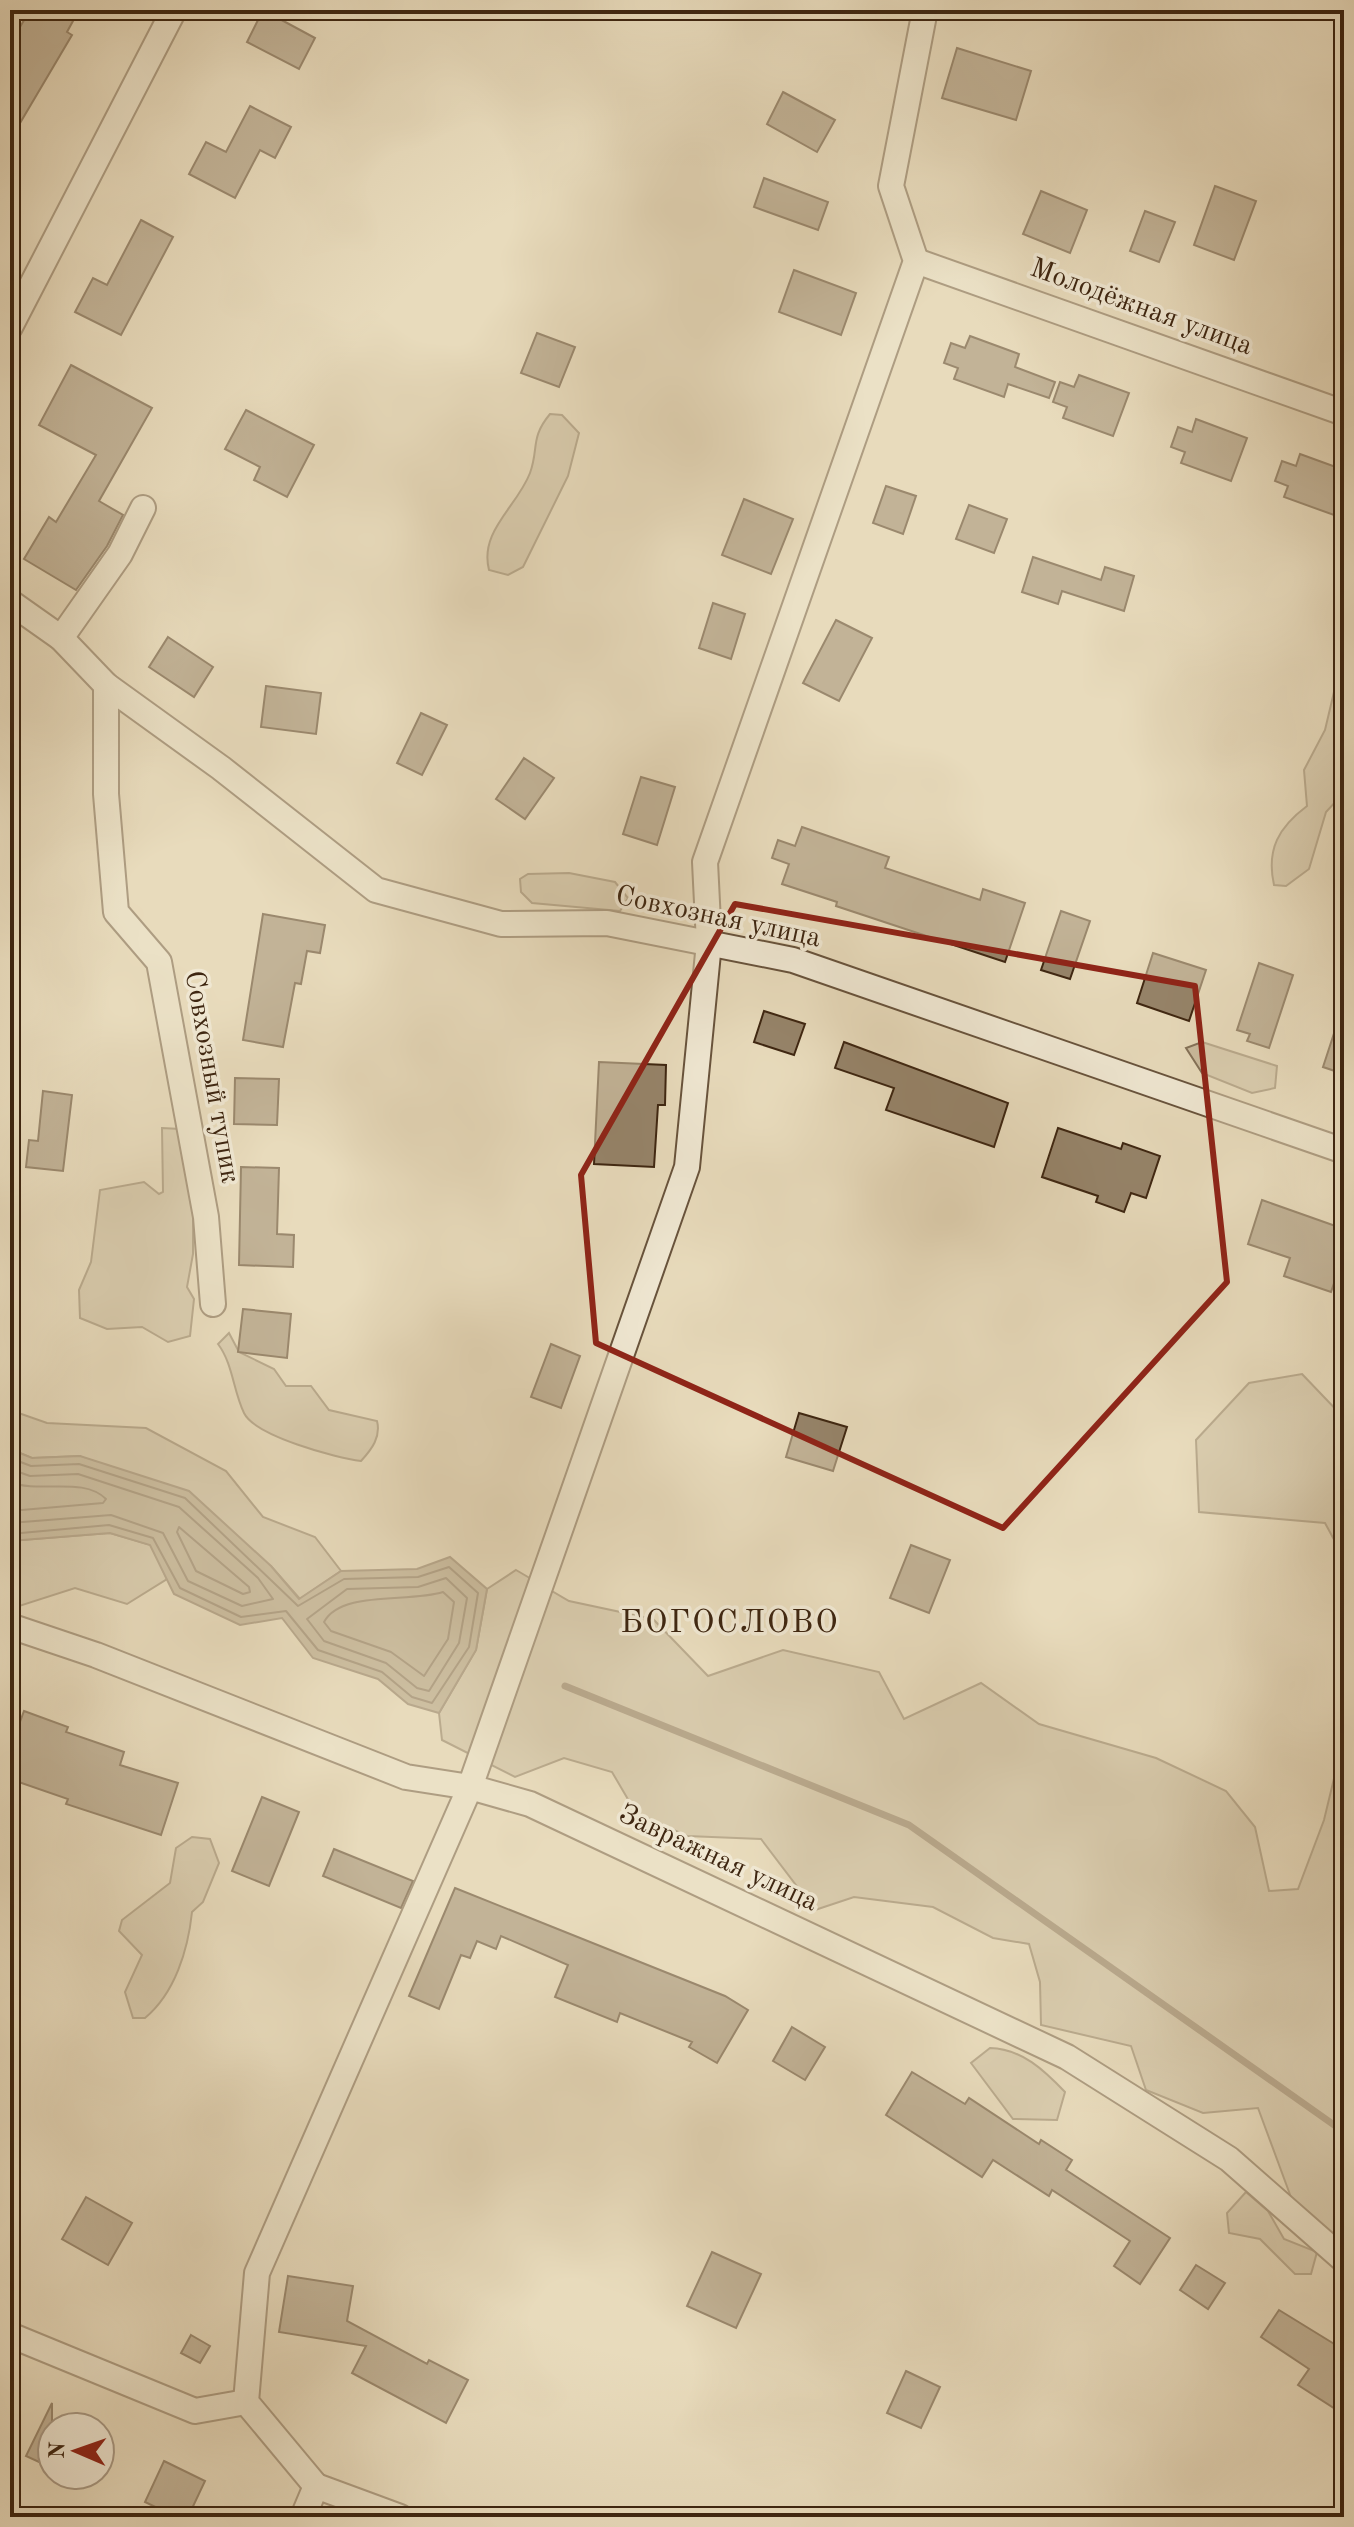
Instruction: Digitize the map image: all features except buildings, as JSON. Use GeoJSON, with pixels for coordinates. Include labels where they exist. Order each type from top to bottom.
{"type":"FeatureCollection","features":[{"type":"Feature","properties":{"kind":"street"},"geometry":{"type":"LineString","coordinates":[[10,327],[174,10]]}},
{"type":"Feature","properties":{"kind":"street"},"geometry":{"type":"LineString","coordinates":[[400,2517],[316,2486],[246,2402],[257,2273],[470,1787],[687,1167],[709,943],[705,862],[916,261],[891,186],[925,10]]}},
{"type":"Feature","properties":{"kind":"street","name":"Молодёжная улица"},"geometry":{"type":"LineString","coordinates":[[916,261],[1344,413]]}},
{"type":"Feature","properties":{"kind":"street"},"geometry":{"type":"LineString","coordinates":[[61,638],[120,554],[143,508]]}},
{"type":"Feature","properties":{"kind":"street","name":"Совхозная улица"},"geometry":{"type":"LineString","coordinates":[[10,602],[61,638],[106,685],[221,768],[376,890],[501,924],[607,923],[793,960],[1344,1151]]}},
{"type":"Feature","properties":{"kind":"street","name":"Совхозный тупик"},"geometry":{"type":"LineString","coordinates":[[106,685],[106,794],[116,912],[159,962],[206,1217],[213,1304]]}},
{"type":"Feature","properties":{"kind":"street","name":"Завражная улица"},"geometry":{"type":"LineString","coordinates":[[10,1626],[96,1655],[406,1777],[470,1787],[530,1804],[1067,2057],[1229,2159],[1344,2260]]}},
{"type":"Feature","properties":{"kind":"street"},"geometry":{"type":"LineString","coordinates":[[10,2335],[195,2411],[246,2402]]}},
{"type":"Feature","properties":{"kind":"street"},"geometry":{"type":"LineString","coordinates":[[303,2517],[316,2486]]}},
{"type":"Feature","properties":{"kind":"highlighted area"},"geometry":{"type":"Polygon","coordinates":[[[735,904],[1195,986],[1227,1282],[1003,1528],[596,1343],[581,1175],[735,904]]]}},
{"type":"Feature","properties":{"kind":"shaded area"},"geometry":{"type":"Polygon","coordinates":[[[550,414],[562,415],[579,433],[568,476],[523,567],[508,575],[489,570],[489,543],[530,473],[537,437],[550,414]]]}},
{"type":"Feature","properties":{"kind":"shaded area"},"geometry":{"type":"Polygon","coordinates":[[[1344,679],[1344,805],[1337,800],[1326,812],[1309,869],[1286,886],[1274,885],[1272,860],[1277,840],[1289,822],[1307,806],[1304,770],[1325,730],[1334,692],[1344,679]]]}},
{"type":"Feature","properties":{"kind":"shaded area"},"geometry":{"type":"Polygon","coordinates":[[[569,873],[615,882],[628,898],[620,911],[532,903],[521,892],[520,879],[528,874],[569,873]]]}},
{"type":"Feature","properties":{"kind":"shaded area"},"geometry":{"type":"Polygon","coordinates":[[[1202,1042],[1277,1066],[1275,1088],[1252,1093],[1202,1073],[1186,1048],[1202,1042]]]}},
{"type":"Feature","properties":{"kind":"shaded area"},"geometry":{"type":"Polygon","coordinates":[[[162,1128],[180,1129],[193,1180],[193,1254],[187,1287],[194,1299],[190,1336],[168,1342],[142,1327],[107,1329],[80,1318],[79,1290],[91,1262],[100,1190],[144,1182],[159,1194],[163,1192],[162,1128]]]}},
{"type":"Feature","properties":{"kind":"shaded area"},"geometry":{"type":"Polygon","coordinates":[[[229,1333],[239,1352],[274,1369],[286,1386],[311,1386],[329,1410],[377,1421],[375,1442],[361,1461],[279,1438],[251,1422],[244,1413],[227,1360],[218,1344],[229,1333]]]}},
{"type":"Feature","properties":{"kind":"shaded area"},"geometry":{"type":"Polygon","coordinates":[[[1302,1374],[1344,1418],[1344,1558],[1325,1523],[1199,1512],[1196,1440],[1249,1383],[1302,1374]]]}},
{"type":"Feature","properties":{"kind":"shaded area"},"geometry":{"type":"Polygon","coordinates":[[[10,1410],[47,1423],[146,1428],[226,1471],[263,1517],[315,1537],[341,1571],[300,1599],[271,1566],[80,1456],[32,1458],[10,1449],[10,1410]]]}},
{"type":"Feature","properties":{"kind":"shaded area"},"geometry":{"type":"Polygon","coordinates":[[[110,1533],[151,1545],[167,1579],[127,1604],[75,1588],[10,1609],[10,1541],[110,1533]]]}},
{"type":"Feature","properties":{"kind":"shaded area"},"geometry":{"type":"Polygon","coordinates":[[[516,1570],[569,1601],[653,1619],[708,1676],[783,1650],[879,1672],[904,1719],[981,1683],[1039,1724],[1156,1758],[1226,1791],[1255,1827],[1269,1891],[1298,1889],[1324,1820],[1344,1737],[1344,2244],[1292,2200],[1258,2108],[1203,2113],[1146,2090],[1131,2046],[1041,2025],[1040,1982],[1029,1944],[993,1938],[933,1907],[854,1897],[815,1910],[761,1839],[687,1836],[636,1813],[612,1772],[564,1758],[515,1777],[442,1740],[439,1713],[476,1650],[487,1589],[516,1570]]]}},
{"type":"Feature","properties":{"kind":"shaded area"},"geometry":{"type":"Polygon","coordinates":[[[192,1837],[210,1839],[219,1863],[203,1902],[192,1912],[183,1956],[172,1983],[145,2018],[133,2018],[125,1992],[142,1955],[119,1931],[122,1920],[170,1883],[176,1848],[192,1837]]]}},
{"type":"Feature","properties":{"kind":"shaded area"},"geometry":{"type":"Polygon","coordinates":[[[990,2048],[1022,2057],[1065,2092],[1057,2120],[1013,2119],[971,2063],[990,2048]]]}},
{"type":"Feature","properties":{"kind":"shaded area"},"geometry":{"type":"Polygon","coordinates":[[[1246,2192],[1268,2211],[1284,2239],[1317,2252],[1311,2274],[1295,2274],[1260,2239],[1229,2233],[1227,2213],[1246,2192]]]}},
{"type":"Feature","properties":{"kind":"water"},"geometry":{"type":"Polygon","coordinates":[[[10,1449],[32,1458],[80,1456],[189,1491],[271,1566],[299,1599],[341,1571],[417,1569],[450,1557],[487,1589],[476,1650],[439,1713],[408,1704],[378,1679],[313,1658],[282,1618],[240,1625],[174,1594],[150,1545],[110,1533],[10,1541],[10,1449]]]}},
{"type":"Feature","properties":{"kind":"waterway"},"geometry":{"type":"LineString","coordinates":[[565,1686],[909,1825],[1344,2132]]}},
{"type":"Feature","properties":{"kind":"district","name":"БОГОСЛОВО"},"geometry":{"type":"Point","coordinates":[730,1624]}}]}
